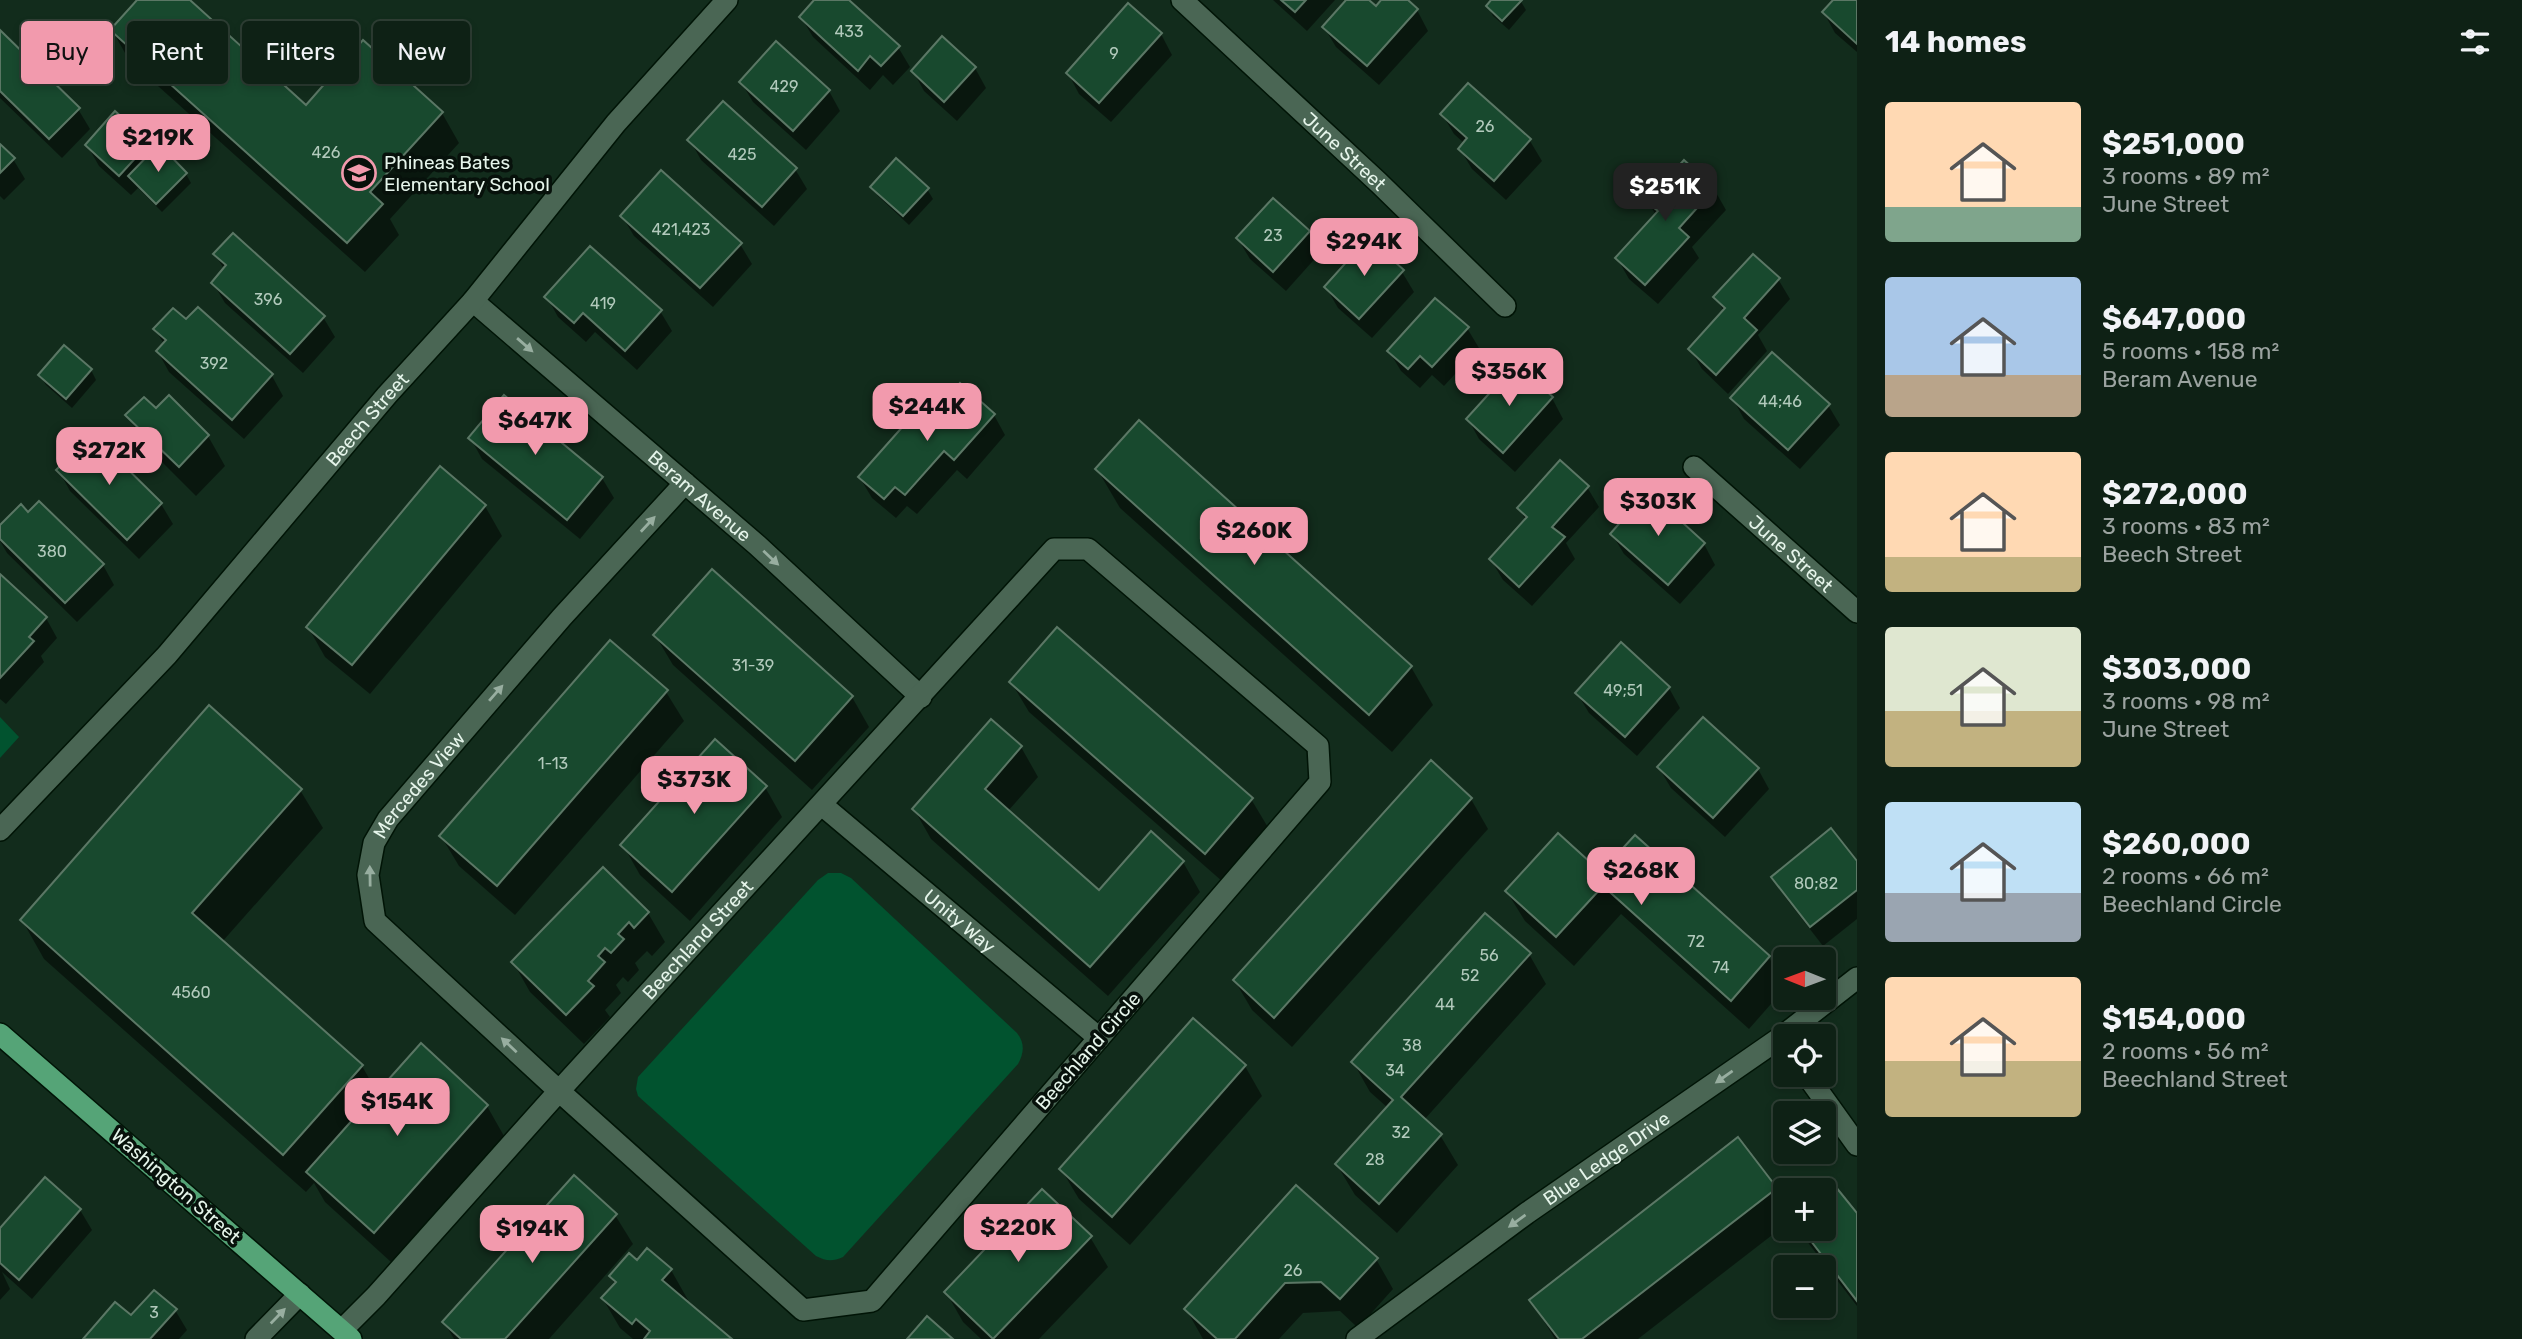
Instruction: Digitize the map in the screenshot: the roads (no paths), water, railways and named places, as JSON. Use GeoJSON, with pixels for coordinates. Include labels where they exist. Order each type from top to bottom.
{"type":"FeatureCollection","features":[{"type":"Feature","properties":{"kind":"main road","name":"Washington Street"},"geometry":{"type":"LineString","coordinates":[[0,1034],[346,1334]]}},
{"type":"Feature","properties":{"kind":"street","name":"Beech Street"},"geometry":{"type":"LineString","coordinates":[[0,830],[167,655],[387,395],[473,301],[615,123],[727,0]]}},
{"type":"Feature","properties":{"kind":"street","name":"June Street"},"geometry":{"type":"LineString","coordinates":[[1182,0],[1379,183],[1505,306]]}},
{"type":"Feature","properties":{"kind":"street","name":"Beram Avenue"},"geometry":{"type":"LineString","coordinates":[[473,301],[757,545],[921,697]]}},
{"type":"Feature","properties":{"kind":"street","name":"June Street"},"geometry":{"type":"LineString","coordinates":[[1694,467],[1857,612]]}},
{"type":"Feature","properties":{"kind":"street","name":"Mercedes View"},"geometry":{"type":"LineString","coordinates":[[559,1091],[375,921],[368,874],[374,843],[388,819],[562,617],[685,483]]}},
{"type":"Feature","properties":{"kind":"street","name":"Beechland Street"},"geometry":{"type":"LineString","coordinates":[[346,1334],[376,1296],[559,1091],[1054,549]]}},
{"type":"Feature","properties":{"kind":"street","name":"Beechland Circle"},"geometry":{"type":"LineString","coordinates":[[559,1091],[803,1310],[872,1301],[1320,782],[1318,746],[1088,550],[1054,549]]}},
{"type":"Feature","properties":{"kind":"street","name":"Unity Way"},"geometry":{"type":"LineString","coordinates":[[822,805],[1099,1038]]}},
{"type":"Feature","properties":{"kind":"street","name":"Blue Ledge Drive"},"geometry":{"type":"LineString","coordinates":[[1803,1024],[1857,978]]}},
{"type":"Feature","properties":{"kind":"street","name":"Blue Ledge Drive"},"geometry":{"type":"LineString","coordinates":[[1357,1339],[1527,1213],[1773,1048]]}},
{"type":"Feature","properties":{"kind":"street"},"geometry":{"type":"LineString","coordinates":[[1815,1087],[1857,1145]]}},
{"type":"Feature","properties":{"kind":"street"},"geometry":{"type":"LineString","coordinates":[[256,1339],[300,1294]]}},
{"type":"Feature","properties":{"kind":"place","name":"Phineas Bates Elementary School"},"geometry":{"type":"Point","coordinates":[359,173]}}]}
